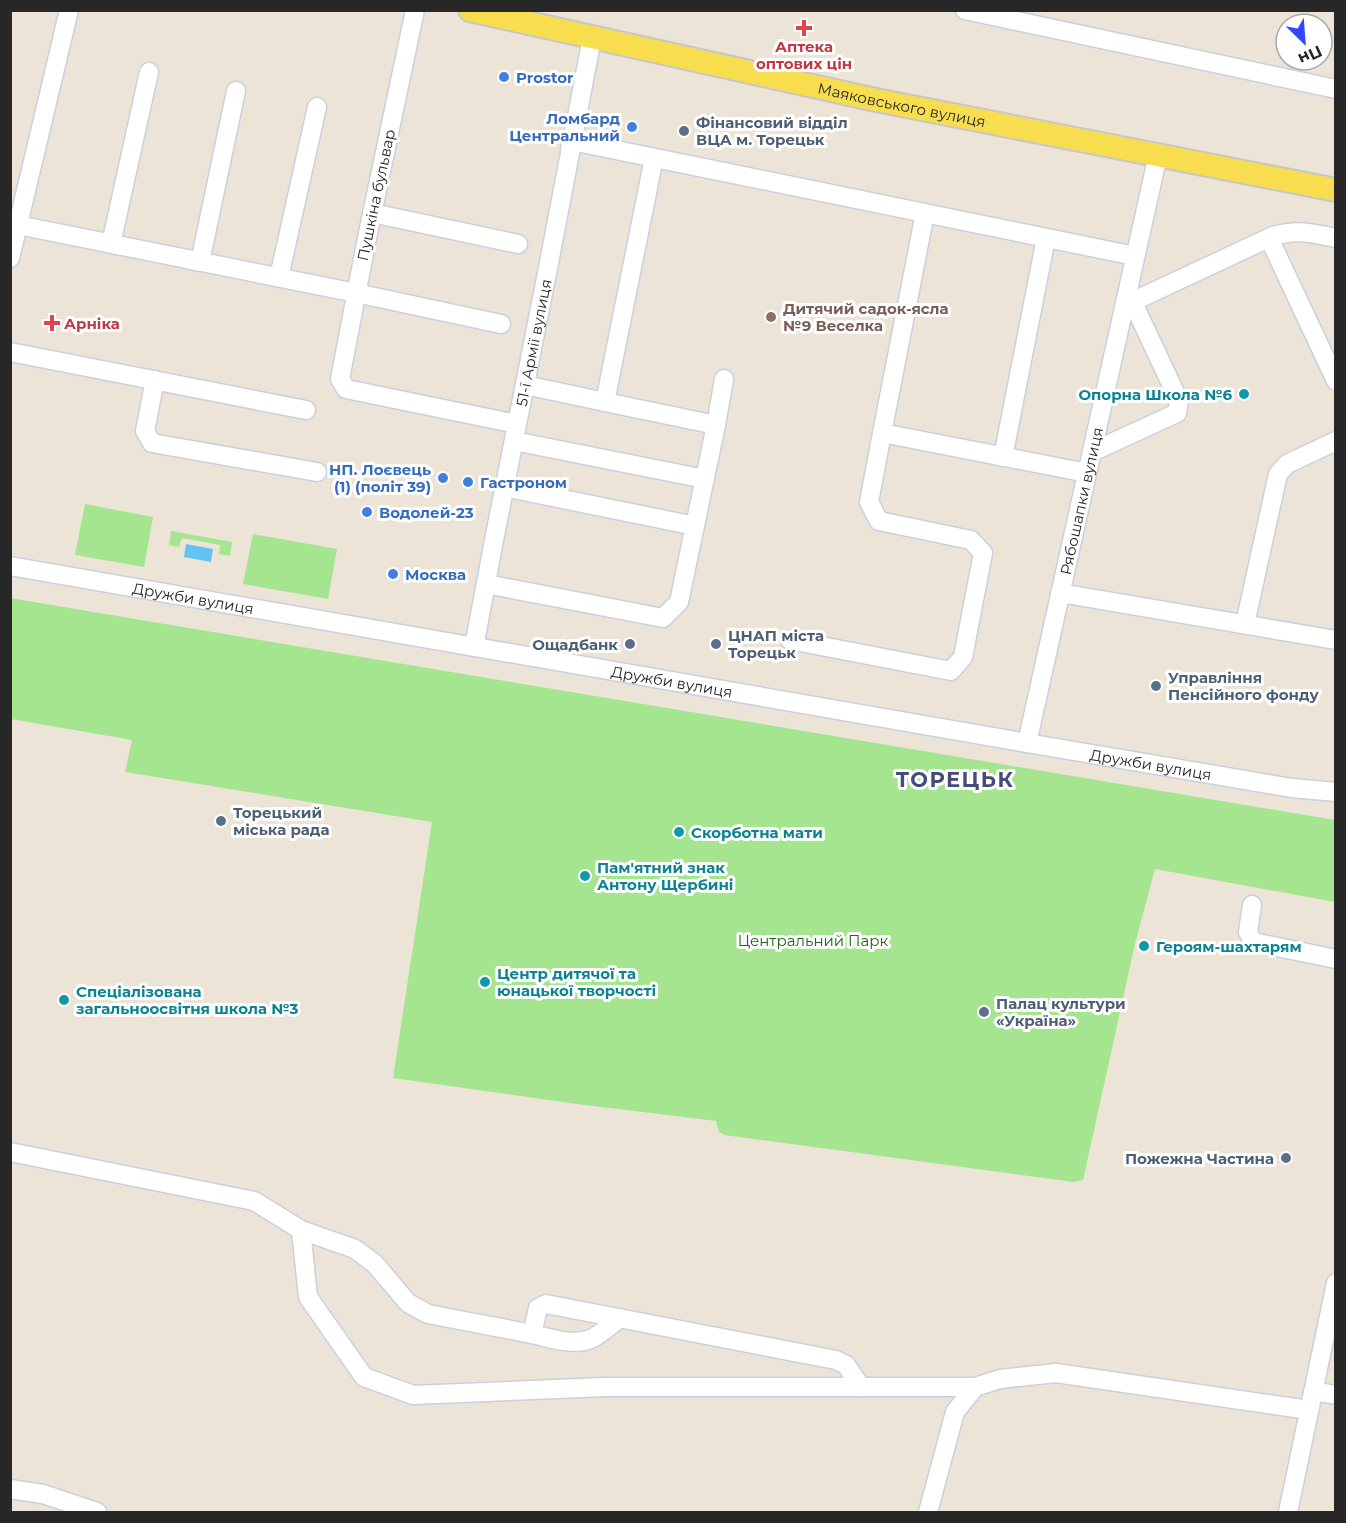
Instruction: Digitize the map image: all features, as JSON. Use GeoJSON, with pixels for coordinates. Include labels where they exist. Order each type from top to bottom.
{"type":"FeatureCollection","features":[{"type":"Feature","properties":{"kind":"main road","name":"Маяковського вулиця"},"geometry":{"type":"LineString","coordinates":[[470,10],[876,100],[1335,190]]}},
{"type":"Feature","properties":{"kind":"street"},"geometry":{"type":"LineString","coordinates":[[11,253],[69,10]]}},
{"type":"Feature","properties":{"kind":"street","name":"Пушкіна бульвар"},"geometry":{"type":"LineString","coordinates":[[415,10],[340,379],[346,389],[515,432]]}},
{"type":"Feature","properties":{"kind":"street"},"geometry":{"type":"LineString","coordinates":[[965,10],[1335,89]]}},
{"type":"Feature","properties":{"kind":"street","name":"51-ї Армії вулиця"},"geometry":{"type":"LineString","coordinates":[[474,647],[592,38]]}},
{"type":"Feature","properties":{"kind":"street"},"geometry":{"type":"LineString","coordinates":[[111,244],[149,72]]}},
{"type":"Feature","properties":{"kind":"street"},"geometry":{"type":"LineString","coordinates":[[200,262],[236,91]]}},
{"type":"Feature","properties":{"kind":"street"},"geometry":{"type":"LineString","coordinates":[[279,277],[317,107]]}},
{"type":"Feature","properties":{"kind":"street"},"geometry":{"type":"LineString","coordinates":[[571,145],[654,158],[1135,256]]}},
{"type":"Feature","properties":{"kind":"street","name":"Рябошапки вулиця"},"geometry":{"type":"LineString","coordinates":[[1027,743],[1087,473],[1128,303],[1135,256],[1158,154]]}},
{"type":"Feature","properties":{"kind":"street"},"geometry":{"type":"LineString","coordinates":[[605,402],[654,158]]}},
{"type":"Feature","properties":{"kind":"street"},"geometry":{"type":"LineString","coordinates":[[372,213],[518,244]]}},
{"type":"Feature","properties":{"kind":"street"},"geometry":{"type":"LineString","coordinates":[[790,640],[951,671],[963,657],[982,554],[971,540],[879,521],[869,502],[925,213]]}},
{"type":"Feature","properties":{"kind":"street"},"geometry":{"type":"LineString","coordinates":[[18,225],[356,292],[501,324]]}},
{"type":"Feature","properties":{"kind":"street"},"geometry":{"type":"LineString","coordinates":[[1128,303],[1269,238],[1299,231],[1335,238]]}},
{"type":"Feature","properties":{"kind":"street"},"geometry":{"type":"LineString","coordinates":[[1003,457],[1046,238]]}},
{"type":"Feature","properties":{"kind":"street"},"geometry":{"type":"LineString","coordinates":[[1269,238],[1335,381]]}},
{"type":"Feature","properties":{"kind":"street"},"geometry":{"type":"LineString","coordinates":[[1092,452],[1178,413],[1179,401],[1136,309],[1128,303]]}},
{"type":"Feature","properties":{"kind":"street"},"geometry":{"type":"LineString","coordinates":[[10,352],[306,410]]}},
{"type":"Feature","properties":{"kind":"street"},"geometry":{"type":"LineString","coordinates":[[486,584],[663,618],[679,602],[724,379]]}},
{"type":"Feature","properties":{"kind":"street"},"geometry":{"type":"LineString","coordinates":[[155,380],[145,430],[152,443],[317,472]]}},
{"type":"Feature","properties":{"kind":"street"},"geometry":{"type":"LineString","coordinates":[[525,386],[716,425]]}},
{"type":"Feature","properties":{"kind":"street"},"geometry":{"type":"LineString","coordinates":[[515,432],[705,479]]}},
{"type":"Feature","properties":{"kind":"street"},"geometry":{"type":"LineString","coordinates":[[882,433],[1087,473]]}},
{"type":"Feature","properties":{"kind":"street"},"geometry":{"type":"LineString","coordinates":[[1245,624],[1278,474],[1287,464],[1335,441]]}},
{"type":"Feature","properties":{"kind":"street"},"geometry":{"type":"LineString","coordinates":[[504,487],[695,526]]}},
{"type":"Feature","properties":{"kind":"street","name":"Дружби вулиця"},"geometry":{"type":"LineString","coordinates":[[10,566],[1027,743],[1292,788],[1335,792]]}},
{"type":"Feature","properties":{"kind":"street"},"geometry":{"type":"LineString","coordinates":[[1060,593],[1335,640]]}},
{"type":"Feature","properties":{"kind":"street"},"geometry":{"type":"LineString","coordinates":[[1252,905],[1248,932],[1253,942],[1335,959]]}},
{"type":"Feature","properties":{"kind":"street"},"geometry":{"type":"LineString","coordinates":[[10,1152],[254,1201],[301,1230],[355,1249],[375,1264],[408,1303],[428,1314],[578,1342],[592,1338],[620,1318]]}},
{"type":"Feature","properties":{"kind":"street"},"geometry":{"type":"LineString","coordinates":[[301,1230],[308,1297],[364,1377],[412,1395],[604,1387],[975,1387],[1000,1379],[1056,1373],[1309,1410]]}},
{"type":"Feature","properties":{"kind":"street"},"geometry":{"type":"LineString","coordinates":[[1288,1512],[1335,1283]]}},
{"type":"Feature","properties":{"kind":"street"},"geometry":{"type":"LineString","coordinates":[[532,1334],[538,1308],[546,1304],[836,1360],[846,1365],[861,1387]]}},
{"type":"Feature","properties":{"kind":"street"},"geometry":{"type":"LineString","coordinates":[[928,1512],[955,1412],[975,1387]]}},
{"type":"Feature","properties":{"kind":"street"},"geometry":{"type":"LineString","coordinates":[[1313,1391],[1335,1395]]}},
{"type":"Feature","properties":{"kind":"street"},"geometry":{"type":"LineString","coordinates":[[10,1489],[43,1494],[97,1512]]}},
{"type":"Feature","properties":{"kind":"green space"},"geometry":{"type":"Polygon","coordinates":[[[85,504],[153,517],[144,567],[75,555],[85,504]]]}},
{"type":"Feature","properties":{"kind":"green space"},"geometry":{"type":"Polygon","coordinates":[[[171,531],[232,542],[230,556],[219,554],[220,545],[182,538],[179,547],[169,545],[171,531]]]}},
{"type":"Feature","properties":{"kind":"green space"},"geometry":{"type":"Polygon","coordinates":[[[253,534],[337,549],[328,599],[243,584],[253,534]]]}},
{"type":"Feature","properties":{"kind":"green space","name":"Центральний Парк"},"geometry":{"type":"Polygon","coordinates":[[[10,598],[1335,820],[1335,902],[1155,869],[1135,944],[1083,1180],[1073,1182],[724,1135],[719,1132],[716,1121],[393,1078],[432,822],[125,772],[132,740],[11,719],[10,598]]]}},
{"type":"Feature","properties":{"kind":"water"},"geometry":{"type":"Polygon","coordinates":[[[186,544],[213,549],[211,562],[184,557],[186,544]]]}},
{"type":"Feature","properties":{"kind":"place","name":"Аптека оптових цін"},"geometry":{"type":"Point","coordinates":[804,28]}},
{"type":"Feature","properties":{"kind":"place","name":"Prostor"},"geometry":{"type":"Point","coordinates":[504,77]}},
{"type":"Feature","properties":{"kind":"place","name":"Ломбард Центральний"},"geometry":{"type":"Point","coordinates":[632,127]}},
{"type":"Feature","properties":{"kind":"place","name":"Фінансовий відділ ВЦА м. Торецьк"},"geometry":{"type":"Point","coordinates":[684,131]}},
{"type":"Feature","properties":{"kind":"place","name":"Дитячий садок-ясла №9 Веселка"},"geometry":{"type":"Point","coordinates":[771,317]}},
{"type":"Feature","properties":{"kind":"place","name":"Арніка"},"geometry":{"type":"Point","coordinates":[52,323]}},
{"type":"Feature","properties":{"kind":"place","name":"Опорна Школа №6"},"geometry":{"type":"Point","coordinates":[1244,394]}},
{"type":"Feature","properties":{"kind":"place","name":"НП. Лоєвець (1) (політ 39)"},"geometry":{"type":"Point","coordinates":[443,478]}},
{"type":"Feature","properties":{"kind":"place","name":"Гастроном"},"geometry":{"type":"Point","coordinates":[468,482]}},
{"type":"Feature","properties":{"kind":"place","name":"Водолей-23"},"geometry":{"type":"Point","coordinates":[367,512]}},
{"type":"Feature","properties":{"kind":"place","name":"Москва"},"geometry":{"type":"Point","coordinates":[393,574]}},
{"type":"Feature","properties":{"kind":"place","name":"Ощадбанк"},"geometry":{"type":"Point","coordinates":[630,644]}},
{"type":"Feature","properties":{"kind":"place","name":"ЦНАП міста Торецьк"},"geometry":{"type":"Point","coordinates":[716,644]}},
{"type":"Feature","properties":{"kind":"place","name":"Управління Пенсійного фонду"},"geometry":{"type":"Point","coordinates":[1156,686]}},
{"type":"Feature","properties":{"kind":"place","name":"Торецький міська рада"},"geometry":{"type":"Point","coordinates":[221,821]}},
{"type":"Feature","properties":{"kind":"place","name":"Скорботна мати"},"geometry":{"type":"Point","coordinates":[679,832]}},
{"type":"Feature","properties":{"kind":"place","name":"Пам'ятний знак Антону Щербині"},"geometry":{"type":"Point","coordinates":[585,876]}},
{"type":"Feature","properties":{"kind":"place","name":"Героям-шахтарям"},"geometry":{"type":"Point","coordinates":[1144,946]}},
{"type":"Feature","properties":{"kind":"place","name":"Центр дитячої та юнацької творчості"},"geometry":{"type":"Point","coordinates":[485,982]}},
{"type":"Feature","properties":{"kind":"place","name":"Спеціалізована загальноосвітня школа №3"},"geometry":{"type":"Point","coordinates":[64,1000]}},
{"type":"Feature","properties":{"kind":"place","name":"Палац культури «Україна»"},"geometry":{"type":"Point","coordinates":[984,1012]}},
{"type":"Feature","properties":{"kind":"place","name":"Пожежна Частина"},"geometry":{"type":"Point","coordinates":[1286,1158]}},
{"type":"Feature","properties":{"kind":"district","name":"ТОРЕЦЬК"},"geometry":{"type":"Point","coordinates":[955,779]}}]}
